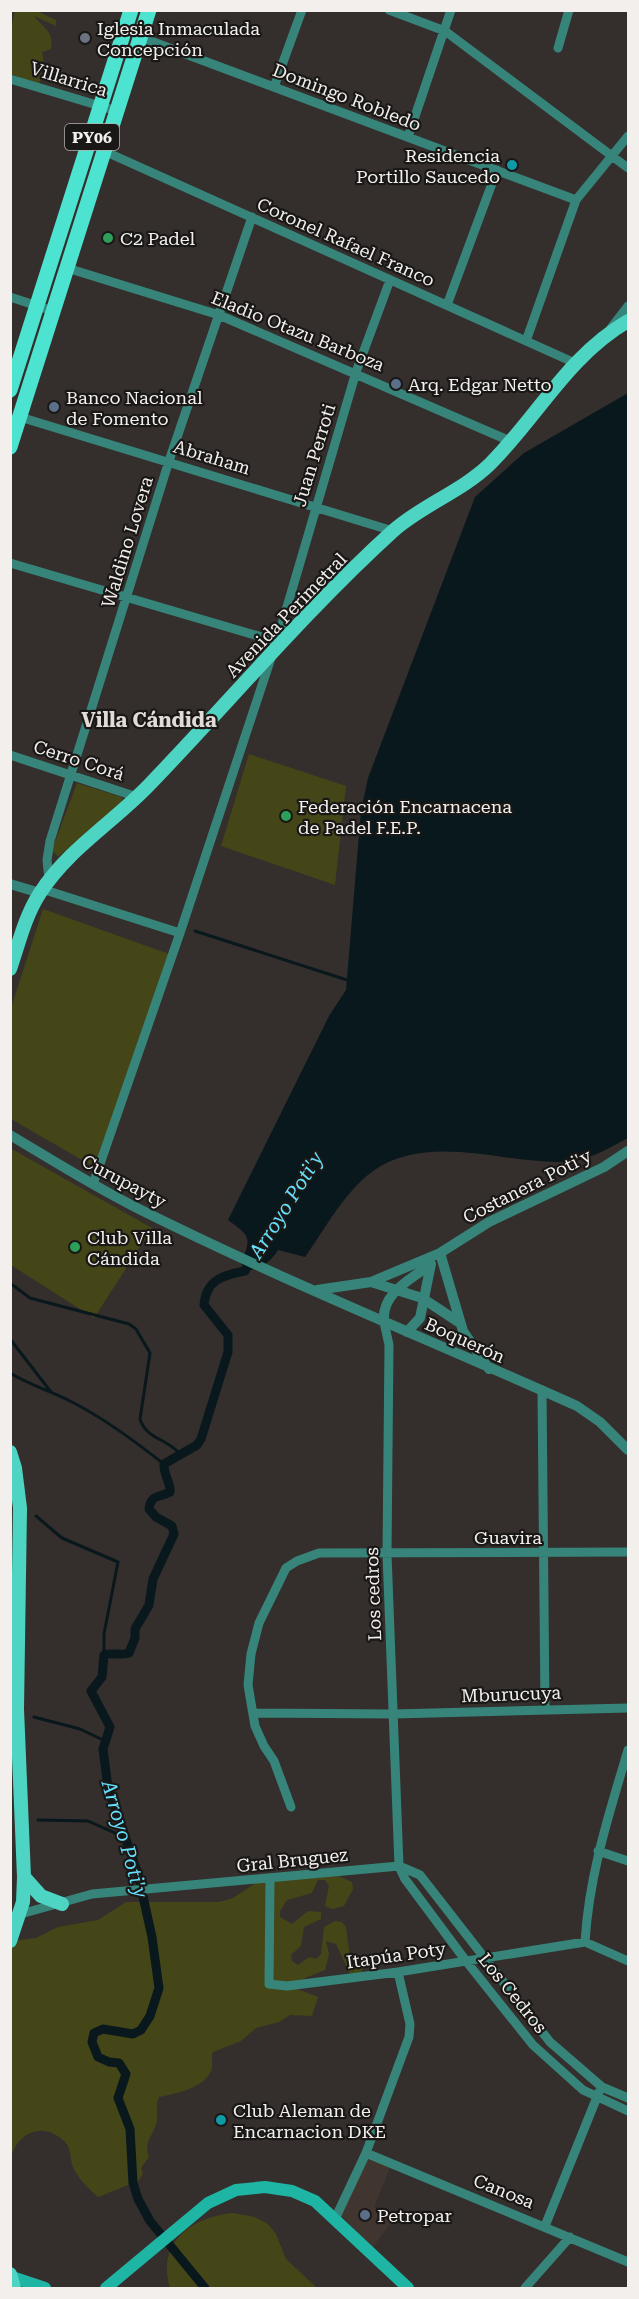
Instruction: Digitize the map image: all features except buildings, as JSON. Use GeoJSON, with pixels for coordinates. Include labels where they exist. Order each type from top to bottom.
{"type":"FeatureCollection","features":[{"type":"Feature","properties":{"kind":"highway","name":"PY06"},"geometry":{"type":"LineString","coordinates":[[10,447],[104,151],[109,109],[131,10]]}},
{"type":"Feature","properties":{"kind":"highway","name":"PY06"},"geometry":{"type":"LineString","coordinates":[[10,390],[109,109],[141,37],[149,10]]}},
{"type":"Feature","properties":{"kind":"main road","name":"Avenida Perimetral"},"geometry":{"type":"LineString","coordinates":[[10,969],[26,921],[44,887],[82,844],[137,797],[277,646],[393,531],[471,480],[510,441],[574,363],[607,334],[628,321]]}},
{"type":"Feature","properties":{"kind":"main road"},"geometry":{"type":"LineString","coordinates":[[10,1452],[15,1468],[14,1708],[17,1814],[24,1882],[14,1914],[10,1941]]}},
{"type":"Feature","properties":{"kind":"main road"},"geometry":{"type":"LineString","coordinates":[[24,1882],[41,1896],[62,1904]]}},
{"type":"Feature","properties":{"kind":"main road"},"geometry":{"type":"LineString","coordinates":[[106,2288],[182,2224],[220,2196],[251,2187],[265,2187],[305,2195],[335,2219],[408,2289]]}},
{"type":"Feature","properties":{"kind":"main road"},"geometry":{"type":"LineString","coordinates":[[12,2280],[45,2289]]}},
{"type":"Feature","properties":{"kind":"street"},"geometry":{"type":"LineString","coordinates":[[274,87],[302,10]]}},
{"type":"Feature","properties":{"kind":"street"},"geometry":{"type":"LineString","coordinates":[[389,10],[445,32],[628,168]]}},
{"type":"Feature","properties":{"kind":"street"},"geometry":{"type":"LineString","coordinates":[[408,137],[451,10]]}},
{"type":"Feature","properties":{"kind":"street"},"geometry":{"type":"LineString","coordinates":[[558,48],[569,10]]}},
{"type":"Feature","properties":{"kind":"street","name":"Domingo Robledo"},"geometry":{"type":"LineString","coordinates":[[141,37],[576,200]]}},
{"type":"Feature","properties":{"kind":"street","name":"Villarrica"},"geometry":{"type":"LineString","coordinates":[[10,79],[109,109]]}},
{"type":"Feature","properties":{"kind":"street"},"geometry":{"type":"LineString","coordinates":[[526,341],[576,200],[628,136]]}},
{"type":"Feature","properties":{"kind":"street","name":"Coronel Rafael Franco"},"geometry":{"type":"LineString","coordinates":[[104,151],[574,363]]}},
{"type":"Feature","properties":{"kind":"street"},"geometry":{"type":"LineString","coordinates":[[447,305],[497,170]]}},
{"type":"Feature","properties":{"kind":"street","name":"Waldino Lovera"},"geometry":{"type":"LineString","coordinates":[[44,887],[50,841],[169,461],[252,217]]}},
{"type":"Feature","properties":{"kind":"street","name":"Eladio Otazu Barboza"},"geometry":{"type":"LineString","coordinates":[[67,268],[219,315],[356,372],[510,441]]}},
{"type":"Feature","properties":{"kind":"street","name":"Juan Perroti"},"geometry":{"type":"LineString","coordinates":[[93,1184],[277,646],[356,372],[390,280]]}},
{"type":"Feature","properties":{"kind":"street"},"geometry":{"type":"LineString","coordinates":[[10,297],[54,311]]}},
{"type":"Feature","properties":{"kind":"street"},"geometry":{"type":"LineString","coordinates":[[607,334],[628,306]]}},
{"type":"Feature","properties":{"kind":"street","name":"Abraham"},"geometry":{"type":"LineString","coordinates":[[20,417],[393,531]]}},
{"type":"Feature","properties":{"kind":"street"},"geometry":{"type":"LineString","coordinates":[[10,563],[127,597],[277,646]]}},
{"type":"Feature","properties":{"kind":"street","name":"Cerro Corá"},"geometry":{"type":"LineString","coordinates":[[10,755],[137,797]]}},
{"type":"Feature","properties":{"kind":"street"},"geometry":{"type":"LineString","coordinates":[[10,884],[44,887],[180,933]]}},
{"type":"Feature","properties":{"kind":"street","name":"Curupayty"},"geometry":{"type":"LineString","coordinates":[[10,1135],[135,1207],[278,1274]]}},
{"type":"Feature","properties":{"kind":"street","name":"Costanera Poti'y"},"geometry":{"type":"LineString","coordinates":[[371,1282],[440,1253],[489,1222],[585,1176],[628,1151]]}},
{"type":"Feature","properties":{"kind":"street"},"geometry":{"type":"LineString","coordinates":[[384,1322],[385,1302],[431,1264],[440,1253]]}},
{"type":"Feature","properties":{"kind":"street"},"geometry":{"type":"LineString","coordinates":[[440,1253],[460,1324],[489,1369]]}},
{"type":"Feature","properties":{"kind":"street"},"geometry":{"type":"LineString","coordinates":[[407,1332],[420,1318],[422,1298],[431,1264]]}},
{"type":"Feature","properties":{"kind":"street","name":"Boquerón"},"geometry":{"type":"LineString","coordinates":[[278,1274],[577,1406],[600,1422],[628,1450]]}},
{"type":"Feature","properties":{"kind":"street"},"geometry":{"type":"LineString","coordinates":[[316,1290],[371,1282],[422,1298],[460,1324]]}},
{"type":"Feature","properties":{"kind":"street","name":"Los cedros"},"geometry":{"type":"LineString","coordinates":[[384,1322],[389,1345],[387,1554],[399,1866]]}},
{"type":"Feature","properties":{"kind":"street"},"geometry":{"type":"LineString","coordinates":[[542,1390],[545,1709]]}},
{"type":"Feature","properties":{"kind":"street","name":"Guavira"},"geometry":{"type":"LineString","coordinates":[[291,1807],[274,1761],[255,1726],[248,1685],[251,1654],[259,1623],[286,1568],[297,1561],[319,1553],[628,1552]]}},
{"type":"Feature","properties":{"kind":"street","name":"Mburucuya"},"geometry":{"type":"LineString","coordinates":[[253,1713],[394,1714],[628,1708]]}},
{"type":"Feature","properties":{"kind":"street"},"geometry":{"type":"LineString","coordinates":[[628,1750],[598,1851],[587,1902],[585,1942],[628,1961]]}},
{"type":"Feature","properties":{"kind":"street"},"geometry":{"type":"LineString","coordinates":[[598,1851],[628,1862]]}},
{"type":"Feature","properties":{"kind":"street"},"geometry":{"type":"LineString","coordinates":[[399,1866],[420,1875],[550,2042],[602,2087],[628,2098]]}},
{"type":"Feature","properties":{"kind":"street","name":"Gral Bruguez"},"geometry":{"type":"LineString","coordinates":[[14,1914],[62,1904],[85,1895],[114,1891],[188,1887],[399,1866]]}},
{"type":"Feature","properties":{"kind":"street","name":"Los Cedros"},"geometry":{"type":"LineString","coordinates":[[399,1866],[405,1879],[466,1961],[533,2045],[570,2080],[597,2097],[628,2111]]}},
{"type":"Feature","properties":{"kind":"street","name":"Itapúa Poty"},"geometry":{"type":"LineString","coordinates":[[270,1879],[269,1983],[286,1986],[398,1972],[585,1942]]}},
{"type":"Feature","properties":{"kind":"street"},"geometry":{"type":"LineString","coordinates":[[335,2219],[366,2153],[409,2037],[410,2024],[398,1972]]}},
{"type":"Feature","properties":{"kind":"street"},"geometry":{"type":"LineString","coordinates":[[545,2226],[602,2087]]}},
{"type":"Feature","properties":{"kind":"street","name":"Canosa"},"geometry":{"type":"LineString","coordinates":[[366,2153],[628,2262]]}},
{"type":"Feature","properties":{"kind":"street"},"geometry":{"type":"LineString","coordinates":[[525,2289],[570,2237]]}},
{"type":"Feature","properties":{"kind":"shaded area"},"geometry":{"type":"Polygon","coordinates":[[[15,11],[37,11],[56,20],[56,26],[34,16],[50,34],[52,43],[51,49],[42,52],[44,64],[39,85],[11,74],[11,29],[15,11]]]}},
{"type":"Feature","properties":{"kind":"shaded area","name":"Federación Encarnacena de Padel F.E.P."},"geometry":{"type":"Polygon","coordinates":[[[249,754],[346,786],[335,885],[221,846],[249,754]]]}},
{"type":"Feature","properties":{"kind":"shaded area"},"geometry":{"type":"Polygon","coordinates":[[[77,783],[121,797],[124,801],[58,857],[52,850],[77,783]]]}},
{"type":"Feature","properties":{"kind":"shaded area"},"geometry":{"type":"Polygon","coordinates":[[[43,909],[172,955],[96,1168],[11,1119],[11,1008],[43,909]]]}},
{"type":"Feature","properties":{"kind":"shaded area","name":"Club Villa Cándida"},"geometry":{"type":"Polygon","coordinates":[[[10,1148],[152,1228],[94,1318],[11,1265],[10,1148]]]}},
{"type":"Feature","properties":{"kind":"shaded area"},"geometry":{"type":"Polygon","coordinates":[[[334,1874],[352,1882],[353,1889],[344,1906],[332,1909],[325,1906],[329,1886],[325,1880],[318,1880],[312,1893],[287,1900],[280,1911],[280,1917],[292,1924],[308,1911],[321,1912],[321,1919],[304,1927],[301,1946],[291,1955],[292,1961],[298,1965],[309,1957],[316,1959],[321,1954],[324,1927],[335,1921],[342,1922],[346,1927],[350,1958],[364,1966],[361,1973],[352,1975],[336,1944],[326,1941],[329,1954],[325,1970],[305,1978],[292,1987],[318,1997],[312,2016],[290,2015],[279,2022],[256,2028],[241,2041],[213,2052],[212,2069],[202,2082],[188,2089],[159,2097],[156,2126],[147,2146],[149,2157],[141,2168],[143,2174],[138,2181],[98,2197],[76,2173],[67,2144],[49,2132],[41,2131],[27,2135],[20,2140],[11,2156],[11,1941],[36,1938],[58,1927],[98,1920],[126,1902],[219,1902],[233,1898],[257,1882],[334,1874]]]}},
{"type":"Feature","properties":{"kind":"shaded area"},"geometry":{"type":"Polygon","coordinates":[[[365,2154],[391,2165],[374,2207],[395,2217],[372,2248],[340,2215],[365,2154]]]}},
{"type":"Feature","properties":{"kind":"shaded area"},"geometry":{"type":"Polygon","coordinates":[[[233,2213],[255,2217],[268,2224],[276,2234],[286,2259],[317,2288],[170,2288],[167,2272],[168,2258],[180,2235],[203,2220],[233,2213]]]}},
{"type":"Feature","properties":{"kind":"water"},"geometry":{"type":"Polygon","coordinates":[[[628,393],[628,1138],[590,1157],[565,1162],[442,1152],[418,1153],[395,1159],[373,1171],[353,1189],[305,1257],[278,1250],[264,1265],[245,1271],[241,1263],[247,1248],[247,1238],[228,1220],[329,1016],[346,990],[361,811],[368,778],[475,497],[524,453],[628,393]]]}},
{"type":"Feature","properties":{"kind":"waterway"},"geometry":{"type":"LineString","coordinates":[[195,931],[347,980]]}},
{"type":"Feature","properties":{"kind":"waterway","name":"Arroyo Poti'y"},"geometry":{"type":"LineString","coordinates":[[205,2288],[150,2221],[138,2199],[133,2183],[130,2129],[118,2098],[126,2074],[119,2063],[98,2057],[92,2042],[94,2033],[103,2029],[133,2034],[141,2030],[150,2016],[159,1988],[152,1937],[138,1874],[108,1788],[103,1749],[110,1727],[91,1691],[102,1677],[104,1655],[129,1653],[135,1638],[135,1629],[149,1605],[153,1579],[174,1534],[172,1526],[156,1517],[149,1509],[150,1504],[154,1499],[170,1492],[164,1464],[197,1445],[201,1439],[228,1352],[228,1335],[204,1305],[205,1297],[217,1280],[245,1271],[250,1262]]}},
{"type":"Feature","properties":{"kind":"waterway"},"geometry":{"type":"LineString","coordinates":[[10,1283],[30,1298],[129,1324],[136,1329],[150,1353],[140,1419],[147,1431],[180,1454]]}},
{"type":"Feature","properties":{"kind":"waterway"},"geometry":{"type":"LineString","coordinates":[[10,1339],[51,1392]]}},
{"type":"Feature","properties":{"kind":"waterway"},"geometry":{"type":"LineString","coordinates":[[10,1373],[92,1413],[129,1437],[164,1464]]}},
{"type":"Feature","properties":{"kind":"waterway"},"geometry":{"type":"LineString","coordinates":[[36,1516],[62,1538],[118,1562],[104,1634],[104,1655]]}},
{"type":"Feature","properties":{"kind":"waterway"},"geometry":{"type":"LineString","coordinates":[[34,1717],[80,1729],[105,1741]]}},
{"type":"Feature","properties":{"kind":"waterway"},"geometry":{"type":"LineString","coordinates":[[38,1820],[88,1821],[124,1837]]}},
{"type":"Feature","properties":{"kind":"place","name":"Iglesia Inmaculada Concepción"},"geometry":{"type":"Point","coordinates":[85,38]}},
{"type":"Feature","properties":{"kind":"place","name":"Residencia Portillo Saucedo"},"geometry":{"type":"Point","coordinates":[512,165]}},
{"type":"Feature","properties":{"kind":"place","name":"C2 Padel"},"geometry":{"type":"Point","coordinates":[108,238]}},
{"type":"Feature","properties":{"kind":"place","name":"Arq. Edgar Netto"},"geometry":{"type":"Point","coordinates":[396,384]}},
{"type":"Feature","properties":{"kind":"place","name":"Banco Nacional de Fomento"},"geometry":{"type":"Point","coordinates":[54,407]}},
{"type":"Feature","properties":{"kind":"place","name":"Federación Encarnacena de Padel F.E.P."},"geometry":{"type":"Point","coordinates":[286,816]}},
{"type":"Feature","properties":{"kind":"place","name":"Club Villa Cándida"},"geometry":{"type":"Point","coordinates":[75,1247]}},
{"type":"Feature","properties":{"kind":"place","name":"Club Aleman de Encarnacion DKE"},"geometry":{"type":"Point","coordinates":[221,2120]}},
{"type":"Feature","properties":{"kind":"place","name":"Petropar"},"geometry":{"type":"Point","coordinates":[365,2215]}},
{"type":"Feature","properties":{"kind":"district","name":"Villa Cándida"},"geometry":{"type":"Point","coordinates":[149,720]}}]}
